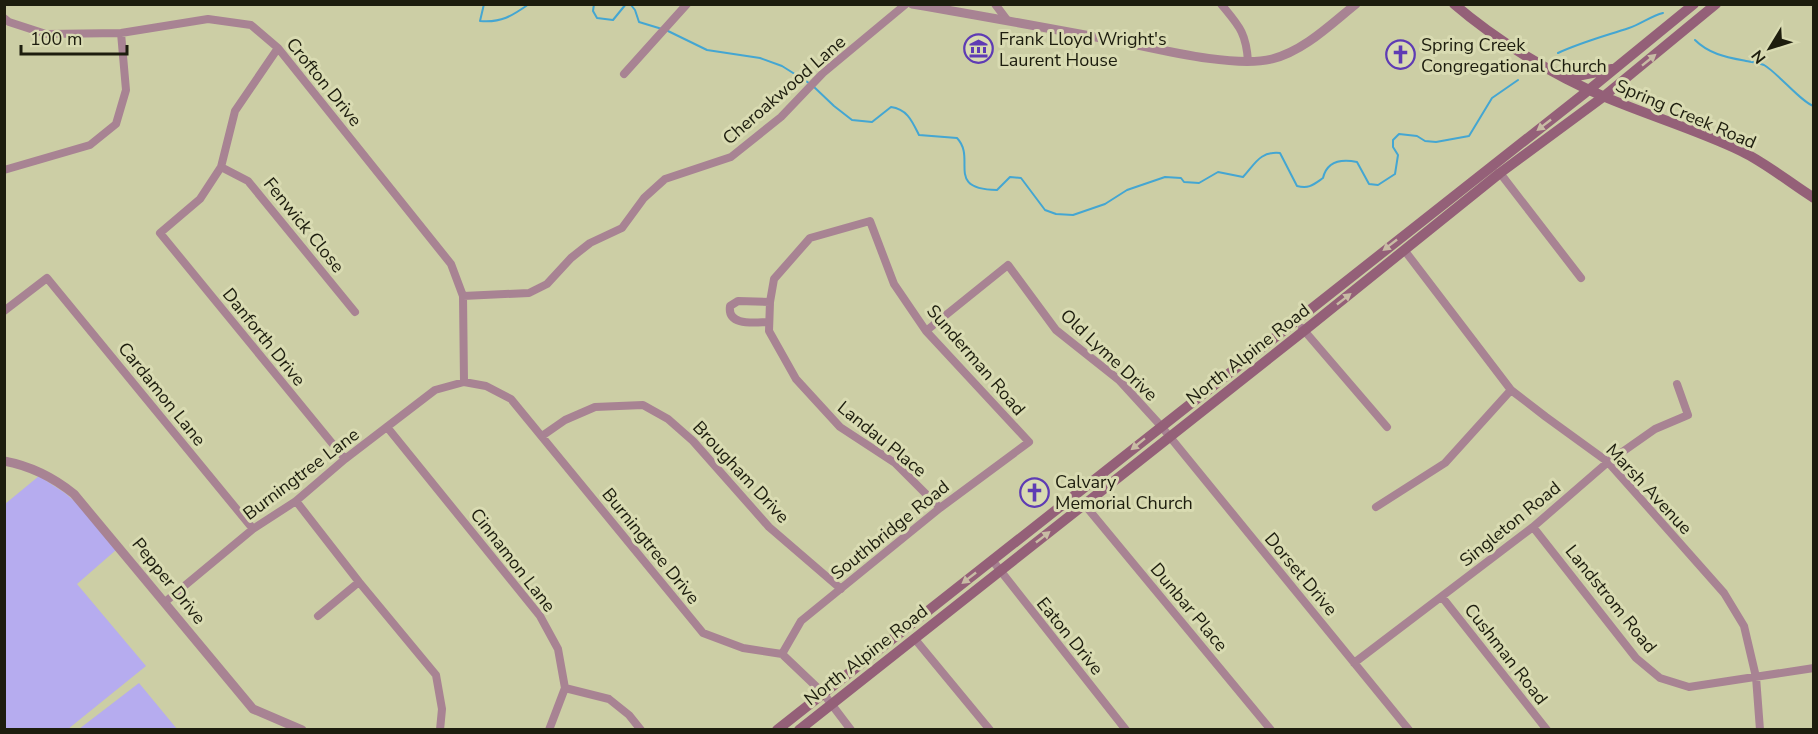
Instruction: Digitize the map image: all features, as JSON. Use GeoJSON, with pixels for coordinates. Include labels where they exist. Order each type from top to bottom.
{"type":"FeatureCollection","features":[{"type":"Feature","properties":{"kind":"main road","name":"Spring Creek Road"},"geometry":{"type":"LineString","coordinates":[[1454,4],[1511,47],[1567,78],[1603,96],[1679,124],[1743,152],[1814,198]]}},
{"type":"Feature","properties":{"kind":"main road","name":"North Alpine Road"},"geometry":{"type":"LineString","coordinates":[[777,729],[1618,67],[1694,4]]}},
{"type":"Feature","properties":{"kind":"main road","name":"North Alpine Road"},"geometry":{"type":"LineString","coordinates":[[799,729],[1405,251],[1500,173],[1603,96],[1716,4]]}},
{"type":"Feature","properties":{"kind":"main road"},"geometry":{"type":"LineString","coordinates":[[1567,78],[1618,67]]}},
{"type":"Feature","properties":{"kind":"street"},"geometry":{"type":"LineString","coordinates":[[624,74],[687,4]]}},
{"type":"Feature","properties":{"kind":"street","name":"Cheroakwood Lane"},"geometry":{"type":"LineString","coordinates":[[463,296],[529,293],[547,284],[571,258],[590,243],[622,228],[644,198],[665,179],[731,157],[781,117],[823,73],[906,4]]}},
{"type":"Feature","properties":{"kind":"street"},"geometry":{"type":"LineString","coordinates":[[912,4],[1200,57],[1248,61],[1272,59],[1295,50],[1356,4]]}},
{"type":"Feature","properties":{"kind":"street"},"geometry":{"type":"LineString","coordinates":[[995,4],[1007,20]]}},
{"type":"Feature","properties":{"kind":"street"},"geometry":{"type":"LineString","coordinates":[[1221,4],[1240,28],[1246,42],[1248,61]]}},
{"type":"Feature","properties":{"kind":"street","name":"Crofton Drive"},"geometry":{"type":"LineString","coordinates":[[4,18],[9,22],[46,34],[122,33],[208,19],[251,25],[278,48],[452,264],[463,296],[464,382]]}},
{"type":"Feature","properties":{"kind":"street"},"geometry":{"type":"LineString","coordinates":[[4,170],[90,145],[116,124],[126,90],[122,33]]}},
{"type":"Feature","properties":{"kind":"street"},"geometry":{"type":"LineString","coordinates":[[222,167],[235,111],[278,48]]}},
{"type":"Feature","properties":{"kind":"street","name":"Danforth Drive"},"geometry":{"type":"LineString","coordinates":[[222,167],[200,200],[160,233],[345,459]]}},
{"type":"Feature","properties":{"kind":"street","name":"Fenwick Close"},"geometry":{"type":"LineString","coordinates":[[222,167],[248,181],[355,312]]}},
{"type":"Feature","properties":{"kind":"street"},"geometry":{"type":"LineString","coordinates":[[1500,173],[1581,278]]}},
{"type":"Feature","properties":{"kind":"street","name":"Sunderman Road"},"geometry":{"type":"LineString","coordinates":[[769,331],[774,279],[810,238],[870,221],[894,284],[926,331],[1029,442]]}},
{"type":"Feature","properties":{"kind":"street","name":"Marsh Avenue"},"geometry":{"type":"LineString","coordinates":[[1405,251],[1511,390],[1608,462],[1724,594],[1744,626],[1756,677],[1760,729]]}},
{"type":"Feature","properties":{"kind":"street","name":"Old Lyme Drive"},"geometry":{"type":"LineString","coordinates":[[926,331],[1008,265],[1056,330],[1119,381],[1161,426],[1169,438]]}},
{"type":"Feature","properties":{"kind":"street","name":"Cardamon Lane"},"geometry":{"type":"LineString","coordinates":[[4,310],[47,278],[253,529]]}},
{"type":"Feature","properties":{"kind":"street"},"geometry":{"type":"LineString","coordinates":[[769,322],[741,322],[733,318],[729,310],[730,306],[738,301],[770,302]]}},
{"type":"Feature","properties":{"kind":"street"},"geometry":{"type":"LineString","coordinates":[[1296,320],[1388,427]]}},
{"type":"Feature","properties":{"kind":"street","name":"Landau Place"},"geometry":{"type":"LineString","coordinates":[[769,331],[796,379],[840,428],[895,464],[940,508]]}},
{"type":"Feature","properties":{"kind":"street","name":"Burningtree Lane"},"geometry":{"type":"LineString","coordinates":[[165,602],[253,529],[296,501],[345,459],[435,390],[464,382]]}},
{"type":"Feature","properties":{"kind":"street","name":"Burningtree Drive"},"geometry":{"type":"LineString","coordinates":[[464,382],[486,386],[511,399],[703,633],[743,648],[782,654]]}},
{"type":"Feature","properties":{"kind":"street","name":"Singleton Road"},"geometry":{"type":"LineString","coordinates":[[1354,663],[1533,527],[1608,462],[1655,429],[1688,415],[1677,384]]}},
{"type":"Feature","properties":{"kind":"street"},"geometry":{"type":"LineString","coordinates":[[1376,507],[1445,463],[1511,390]]}},
{"type":"Feature","properties":{"kind":"street","name":"Brougham Drive"},"geometry":{"type":"LineString","coordinates":[[542,436],[565,420],[595,407],[643,405],[668,419],[693,441],[769,526],[841,589]]}},
{"type":"Feature","properties":{"kind":"street","name":"Cinnamon Lane"},"geometry":{"type":"LineString","coordinates":[[387,427],[540,616],[558,649],[566,688]]}},
{"type":"Feature","properties":{"kind":"street","name":"Dorset Drive"},"geometry":{"type":"LineString","coordinates":[[1169,438],[1409,729]]}},
{"type":"Feature","properties":{"kind":"street","name":"Southbridge Road"},"geometry":{"type":"LineString","coordinates":[[782,654],[801,621],[940,508],[1029,442]]}},
{"type":"Feature","properties":{"kind":"street","name":"Pepper Drive"},"geometry":{"type":"LineString","coordinates":[[4,461],[23,464],[35,469],[56,480],[74,494],[253,709],[302,729]]}},
{"type":"Feature","properties":{"kind":"street"},"geometry":{"type":"LineString","coordinates":[[296,501],[436,675],[442,709],[440,729]]}},
{"type":"Feature","properties":{"kind":"street","name":"Dunbar Place"},"geometry":{"type":"LineString","coordinates":[[1084,504],[1270,729]]}},
{"type":"Feature","properties":{"kind":"street","name":"Landstrom Road"},"geometry":{"type":"LineString","coordinates":[[1533,527],[1636,658],[1660,678],[1689,687],[1814,668]]}},
{"type":"Feature","properties":{"kind":"street","name":"Eaton Drive"},"geometry":{"type":"LineString","coordinates":[[992,560],[1126,729]]}},
{"type":"Feature","properties":{"kind":"street"},"geometry":{"type":"LineString","coordinates":[[318,616],[359,582]]}},
{"type":"Feature","properties":{"kind":"street","name":"Cushman Road"},"geometry":{"type":"LineString","coordinates":[[1442,597],[1547,729]]}},
{"type":"Feature","properties":{"kind":"street"},"geometry":{"type":"LineString","coordinates":[[914,638],[990,729]]}},
{"type":"Feature","properties":{"kind":"street"},"geometry":{"type":"LineString","coordinates":[[782,654],[823,693],[851,729]]}},
{"type":"Feature","properties":{"kind":"street"},"geometry":{"type":"LineString","coordinates":[[549,729],[566,688],[609,699],[630,715],[641,729]]}},
{"type":"Feature","properties":{"kind":"shaded area"},"geometry":{"type":"Polygon","coordinates":[[[39,476],[80,506],[116,550],[77,584],[146,666],[68,729],[5,730],[5,504],[39,476]]]}},
{"type":"Feature","properties":{"kind":"shaded area"},"geometry":{"type":"Polygon","coordinates":[[[139,683],[177,729],[79,729],[139,683]]]}},
{"type":"Feature","properties":{"kind":"waterway"},"geometry":{"type":"LineString","coordinates":[[484,4],[480,21],[506,18],[529,4]]}},
{"type":"Feature","properties":{"kind":"waterway"},"geometry":{"type":"LineString","coordinates":[[594,4],[593,11],[597,18],[613,20],[626,4]]}},
{"type":"Feature","properties":{"kind":"waterway"},"geometry":{"type":"LineString","coordinates":[[627,4],[635,10],[639,22],[662,29]]}},
{"type":"Feature","properties":{"kind":"waterway"},"geometry":{"type":"LineString","coordinates":[[1558,53],[1663,13]]}},
{"type":"Feature","properties":{"kind":"waterway"},"geometry":{"type":"LineString","coordinates":[[668,31],[707,50],[760,58],[782,66],[809,83]]}},
{"type":"Feature","properties":{"kind":"waterway"},"geometry":{"type":"LineString","coordinates":[[1695,40],[1706,49],[1718,54],[1764,65],[1814,106]]}},
{"type":"Feature","properties":{"kind":"waterway"},"geometry":{"type":"LineString","coordinates":[[813,86],[852,120],[872,122],[891,107],[897,108],[905,113],[919,135],[957,138],[964,155],[966,179],[971,184],[997,190],[1010,177],[1021,178],[1045,210],[1056,214],[1073,215],[1105,204],[1127,190],[1165,177],[1199,183],[1218,172],[1243,177],[1258,159],[1273,153],[1280,153],[1297,186],[1308,187],[1314,184],[1323,178],[1328,168],[1336,162],[1346,161],[1357,162],[1369,184],[1378,185],[1395,174],[1398,155],[1393,147],[1393,140],[1399,134],[1417,136],[1425,141],[1436,142],[1469,136],[1492,98],[1518,80]]}},
{"type":"Feature","properties":{"kind":"place","name":"Frank Lloyd Wright's Laurent House"},"geometry":{"type":"Point","coordinates":[978,49]}},
{"type":"Feature","properties":{"kind":"place","name":"Spring Creek Congregational Church"},"geometry":{"type":"Point","coordinates":[1400,55]}},
{"type":"Feature","properties":{"kind":"place","name":"Calvary Memorial Church"},"geometry":{"type":"Point","coordinates":[1034,492]}}]}
